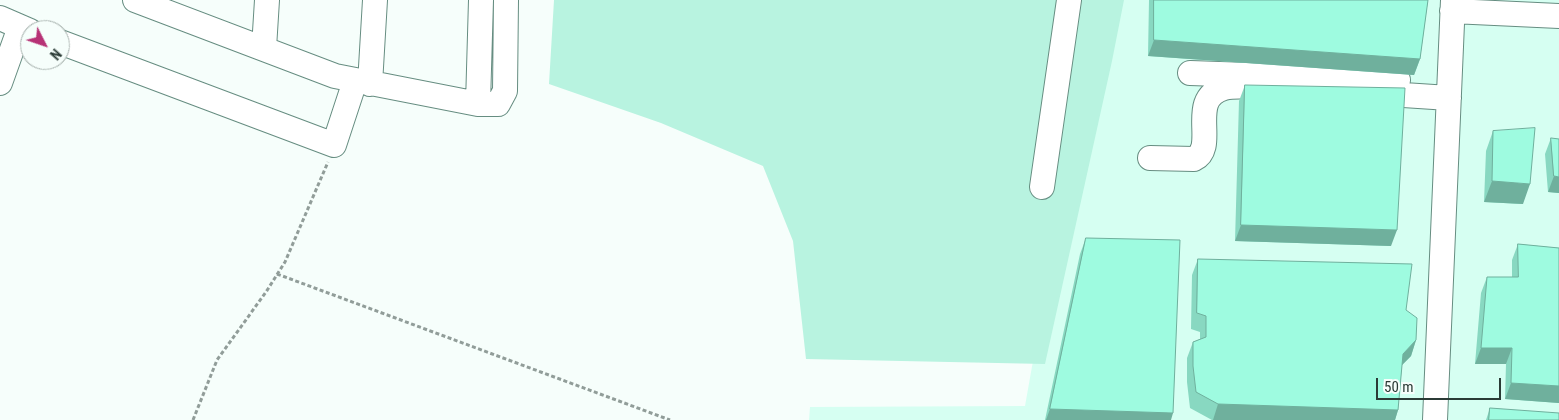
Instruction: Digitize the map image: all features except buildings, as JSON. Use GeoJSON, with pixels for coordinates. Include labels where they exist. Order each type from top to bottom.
{"type":"FeatureCollection","features":[{"type":"Feature","properties":{"kind":"street"},"geometry":{"type":"LineString","coordinates":[[264,48],[267,0]]}},
{"type":"Feature","properties":{"kind":"street"},"geometry":{"type":"LineString","coordinates":[[70,46],[334,145],[363,83],[375,0]]}},
{"type":"Feature","properties":{"kind":"street"},"geometry":{"type":"LineString","coordinates":[[478,104],[481,0]]}},
{"type":"Feature","properties":{"kind":"street"},"geometry":{"type":"LineString","coordinates":[[148,2],[264,48],[363,83],[478,104],[498,104],[505,91],[506,0]]}},
{"type":"Feature","properties":{"kind":"street"},"geometry":{"type":"LineString","coordinates":[[1042,187],[1069,0]]}},
{"type":"Feature","properties":{"kind":"street"},"geometry":{"type":"LineString","coordinates":[[1434,420],[1452,5],[1559,16]]}},
{"type":"Feature","properties":{"kind":"street"},"geometry":{"type":"LineString","coordinates":[[0,83],[17,25]]}},
{"type":"Feature","properties":{"kind":"street"},"geometry":{"type":"LineString","coordinates":[[1190,73],[1449,89]]}},
{"type":"Feature","properties":{"kind":"street"},"geometry":{"type":"LineString","coordinates":[[1150,158],[1194,159],[1198,157],[1203,149],[1205,108],[1213,94],[1226,87],[1449,89]]}},
{"type":"Feature","properties":{"kind":"path"},"geometry":{"type":"LineString","coordinates":[[193,420],[221,354],[278,274],[303,222],[334,145]]}},
{"type":"Feature","properties":{"kind":"path"},"geometry":{"type":"LineString","coordinates":[[278,274],[670,420]]}},
{"type":"Feature","properties":{"kind":"shaded area"},"geometry":{"type":"Polygon","coordinates":[[[554,0],[1124,0],[1045,364],[806,359],[793,241],[763,166],[661,123],[549,84],[554,0]]]}},
{"type":"Feature","properties":{"kind":"shaded area"},"geometry":{"type":"Polygon","coordinates":[[[1097,0],[1559,0],[1559,420],[809,420],[810,407],[1025,406],[1097,0]]]}}]}
